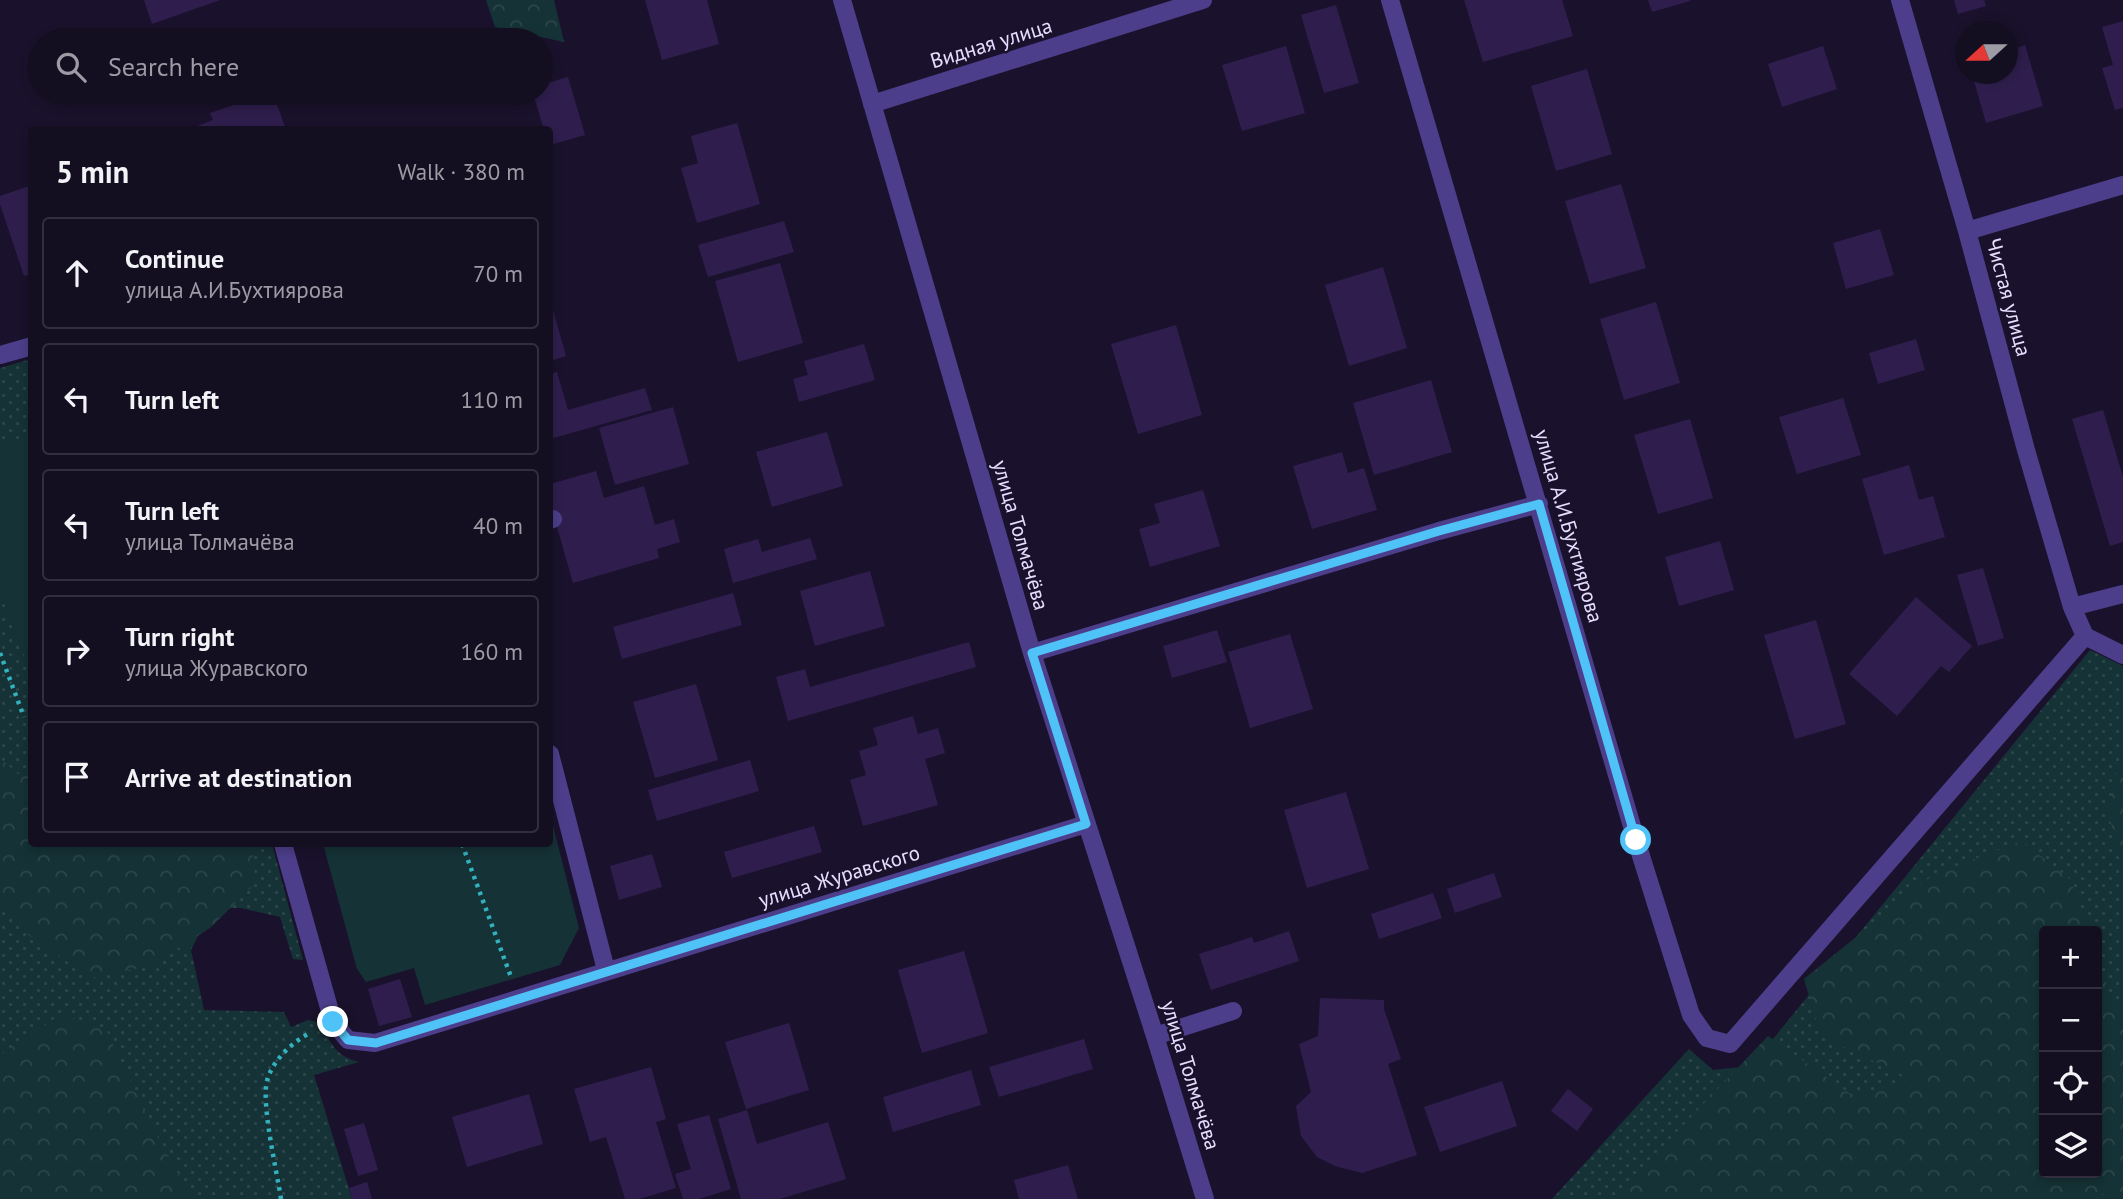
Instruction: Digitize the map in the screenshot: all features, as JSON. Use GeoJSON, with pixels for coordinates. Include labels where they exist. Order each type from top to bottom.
{"type":"FeatureCollection","features":[{"type":"Feature","properties":{"kind":"street","name":"улица Толмачёва"},"geometry":{"type":"LineString","coordinates":[[842,0],[1032,653],[1156,1036],[1205,1199]]}},
{"type":"Feature","properties":{"kind":"street","name":"Видная улица"},"geometry":{"type":"LineString","coordinates":[[872,104],[1203,0]]}},
{"type":"Feature","properties":{"kind":"street","name":"улица А.И.Бухтиярова"},"geometry":{"type":"LineString","coordinates":[[1390,0],[1636,840],[1691,1015],[1707,1038],[1730,1044],[2085,636]]}},
{"type":"Feature","properties":{"kind":"street","name":"Чистая улица"},"geometry":{"type":"LineString","coordinates":[[1900,0],[1967,231],[2026,450],[2072,607],[2085,636]]}},
{"type":"Feature","properties":{"kind":"street"},"geometry":{"type":"LineString","coordinates":[[1967,231],[2123,185]]}},
{"type":"Feature","properties":{"kind":"street"},"geometry":{"type":"LineString","coordinates":[[0,355],[28,347]]}},
{"type":"Feature","properties":{"kind":"street"},"geometry":{"type":"LineString","coordinates":[[1032,653],[1439,531],[1539,504]]}},
{"type":"Feature","properties":{"kind":"street"},"geometry":{"type":"LineString","coordinates":[[2072,607],[2123,594]]}},
{"type":"Feature","properties":{"kind":"street"},"geometry":{"type":"LineString","coordinates":[[2085,636],[2123,655]]}},
{"type":"Feature","properties":{"kind":"street"},"geometry":{"type":"LineString","coordinates":[[553,766],[606,970]]}},
{"type":"Feature","properties":{"kind":"street","name":"улица Журавского"},"geometry":{"type":"LineString","coordinates":[[333,1022],[348,1040],[376,1043],[1086,824]]}},
{"type":"Feature","properties":{"kind":"street"},"geometry":{"type":"LineString","coordinates":[[284,847],[333,1022]]}},
{"type":"Feature","properties":{"kind":"street"},"geometry":{"type":"LineString","coordinates":[[1156,1036],[1233,1012]]}},
{"type":"Feature","properties":{"kind":"path"},"geometry":{"type":"LineString","coordinates":[[0,653],[24,717]]}},
{"type":"Feature","properties":{"kind":"path"},"geometry":{"type":"LineString","coordinates":[[463,847],[519,998]]}},
{"type":"Feature","properties":{"kind":"path"},"geometry":{"type":"LineString","coordinates":[[281,1199],[266,1099],[267,1080],[280,1056],[305,1035],[333,1022]]}},
{"type":"Feature","properties":{"kind":"green space"},"geometry":{"type":"Polygon","coordinates":[[[486,0],[554,0],[564,42],[553,40],[553,28],[495,27],[486,0]]]}},
{"type":"Feature","properties":{"kind":"green space"},"geometry":{"type":"Polygon","coordinates":[[[28,360],[28,847],[273,847],[303,960],[293,959],[280,917],[241,908],[219,908],[204,924],[191,950],[204,1010],[284,1012],[291,1027],[308,1020],[322,1023],[339,1053],[359,1062],[314,1075],[352,1199],[0,1199],[0,368],[28,360]]]}},
{"type":"Feature","properties":{"kind":"green space"},"geometry":{"type":"Polygon","coordinates":[[[28,435],[28,665],[0,592],[0,446],[28,435]]]}},
{"type":"Feature","properties":{"kind":"green space"},"geometry":{"type":"Polygon","coordinates":[[[2090,650],[2123,666],[2123,1199],[1552,1199],[1689,1049],[1713,1070],[1751,1066],[2090,650]]]}},
{"type":"Feature","properties":{"kind":"green space"},"geometry":{"type":"Polygon","coordinates":[[[2123,747],[2123,874],[2108,811],[2123,747]]]}},
{"type":"Feature","properties":{"kind":"green space"},"geometry":{"type":"Polygon","coordinates":[[[0,758],[18,774],[28,772],[28,847],[252,847],[256,883],[210,928],[150,966],[91,978],[21,930],[0,900],[0,758]]]}},
{"type":"Feature","properties":{"kind":"green space"},"geometry":{"type":"Polygon","coordinates":[[[553,826],[579,928],[560,965],[425,1005],[414,968],[366,982],[357,969],[324,847],[553,847],[553,826]]]}},
{"type":"Feature","properties":{"kind":"green space"},"geometry":{"type":"Polygon","coordinates":[[[2022,841],[2071,880],[2086,926],[2039,926],[2039,1178],[2102,1178],[2102,971],[2115,1009],[2123,1010],[2123,1197],[2101,1194],[2077,1199],[1613,1199],[1768,1036],[1855,1097],[1911,1079],[1821,1036],[1804,979],[1933,875],[2022,841]]]}},
{"type":"Feature","properties":{"kind":"green space"},"geometry":{"type":"Polygon","coordinates":[[[62,1014],[106,1029],[149,1121],[192,1199],[0,1199],[0,1055],[62,1014]]]}},
{"type":"Feature","properties":{"kind":"building"},"geometry":{"type":"Polygon","coordinates":[[[144,0],[220,0],[152,24],[144,0]]]}},
{"type":"Feature","properties":{"kind":"building"},"geometry":{"type":"Polygon","coordinates":[[[645,0],[707,0],[719,44],[662,60],[645,0]]]}},
{"type":"Feature","properties":{"kind":"building"},"geometry":{"type":"Polygon","coordinates":[[[1464,0],[1562,0],[1573,36],[1483,62],[1464,0]]]}},
{"type":"Feature","properties":{"kind":"building"},"geometry":{"type":"Polygon","coordinates":[[[1648,0],[1690,0],[1690,1],[1652,12],[1648,0]]]}},
{"type":"Feature","properties":{"kind":"building"},"geometry":{"type":"Polygon","coordinates":[[[1954,0],[1984,0],[1986,6],[1958,14],[1954,0]]]}},
{"type":"Feature","properties":{"kind":"building"},"geometry":{"type":"Polygon","coordinates":[[[1336,5],[1359,83],[1324,93],[1301,15],[1336,5]]]}},
{"type":"Feature","properties":{"kind":"building"},"geometry":{"type":"Polygon","coordinates":[[[2123,21],[2123,108],[2115,110],[2102,68],[2113,65],[2102,27],[2123,21]]]}},
{"type":"Feature","properties":{"kind":"building"},"geometry":{"type":"Polygon","coordinates":[[[2025,45],[2043,106],[1986,123],[1975,84],[2018,84],[2018,47],[2025,45]]]}},
{"type":"Feature","properties":{"kind":"building"},"geometry":{"type":"Polygon","coordinates":[[[1286,46],[1305,113],[1242,131],[1222,65],[1286,46]]]}},
{"type":"Feature","properties":{"kind":"building"},"geometry":{"type":"Polygon","coordinates":[[[1823,46],[1837,89],[1782,107],[1768,64],[1823,46]]]}},
{"type":"Feature","properties":{"kind":"building"},"geometry":{"type":"Polygon","coordinates":[[[1587,69],[1612,154],[1556,171],[1531,86],[1587,69]]]}},
{"type":"Feature","properties":{"kind":"building"},"geometry":{"type":"Polygon","coordinates":[[[568,77],[585,135],[553,144],[553,126],[543,126],[537,105],[553,105],[553,81],[568,77]]]}},
{"type":"Feature","properties":{"kind":"building"},"geometry":{"type":"Polygon","coordinates":[[[234,105],[277,105],[285,126],[197,126],[213,120],[210,113],[234,105]]]}},
{"type":"Feature","properties":{"kind":"building"},"geometry":{"type":"Polygon","coordinates":[[[737,123],[760,204],[697,223],[681,168],[698,163],[691,136],[737,123]]]}},
{"type":"Feature","properties":{"kind":"building"},"geometry":{"type":"Polygon","coordinates":[[[1621,184],[1646,268],[1590,284],[1565,201],[1621,184]]]}},
{"type":"Feature","properties":{"kind":"building"},"geometry":{"type":"Polygon","coordinates":[[[28,186],[28,275],[24,276],[0,204],[0,196],[28,186]]]}},
{"type":"Feature","properties":{"kind":"building"},"geometry":{"type":"Polygon","coordinates":[[[784,221],[794,252],[708,277],[698,245],[784,221]]]}},
{"type":"Feature","properties":{"kind":"building"},"geometry":{"type":"Polygon","coordinates":[[[1880,229],[1894,275],[1846,289],[1833,243],[1880,229]]]}},
{"type":"Feature","properties":{"kind":"building"},"geometry":{"type":"Polygon","coordinates":[[[780,263],[803,343],[738,362],[715,281],[780,263]]]}},
{"type":"Feature","properties":{"kind":"building"},"geometry":{"type":"Polygon","coordinates":[[[1383,267],[1407,348],[1349,366],[1325,285],[1383,267]]]}},
{"type":"Feature","properties":{"kind":"building"},"geometry":{"type":"Polygon","coordinates":[[[1656,302],[1680,383],[1624,400],[1600,319],[1656,302]]]}},
{"type":"Feature","properties":{"kind":"building"},"geometry":{"type":"Polygon","coordinates":[[[553,310],[566,356],[553,360],[553,310]]]}},
{"type":"Feature","properties":{"kind":"building"},"geometry":{"type":"Polygon","coordinates":[[[1176,325],[1202,415],[1138,434],[1111,344],[1176,325]]]}},
{"type":"Feature","properties":{"kind":"building"},"geometry":{"type":"Polygon","coordinates":[[[1916,339],[1925,370],[1878,384],[1869,353],[1916,339]]]}},
{"type":"Feature","properties":{"kind":"building"},"geometry":{"type":"Polygon","coordinates":[[[864,344],[875,380],[799,402],[793,379],[808,375],[804,361],[864,344]]]}},
{"type":"Feature","properties":{"kind":"building"},"geometry":{"type":"Polygon","coordinates":[[[557,372],[568,410],[645,388],[652,410],[553,438],[553,373],[557,372]]]}},
{"type":"Feature","properties":{"kind":"building"},"geometry":{"type":"Polygon","coordinates":[[[1431,380],[1452,452],[1374,475],[1353,403],[1431,380]]]}},
{"type":"Feature","properties":{"kind":"building"},"geometry":{"type":"Polygon","coordinates":[[[1843,398],[1861,455],[1797,474],[1779,417],[1843,398]]]}},
{"type":"Feature","properties":{"kind":"building"},"geometry":{"type":"Polygon","coordinates":[[[673,407],[689,464],[615,485],[599,428],[673,407]]]}},
{"type":"Feature","properties":{"kind":"building"},"geometry":{"type":"Polygon","coordinates":[[[2103,410],[2123,477],[2123,542],[2110,546],[2072,419],[2103,410]]]}},
{"type":"Feature","properties":{"kind":"building"},"geometry":{"type":"Polygon","coordinates":[[[1690,419],[1713,498],[1658,514],[1634,435],[1690,419]]]}},
{"type":"Feature","properties":{"kind":"building"},"geometry":{"type":"Polygon","coordinates":[[[827,432],[843,486],[772,507],[756,452],[827,432]]]}},
{"type":"Feature","properties":{"kind":"building"},"geometry":{"type":"Polygon","coordinates":[[[1342,452],[1348,473],[1364,468],[1377,510],[1312,529],[1293,466],[1342,452]]]}},
{"type":"Feature","properties":{"kind":"building"},"geometry":{"type":"Polygon","coordinates":[[[1909,465],[1919,500],[1933,496],[1945,537],[1884,555],[1862,479],[1909,465]]]}},
{"type":"Feature","properties":{"kind":"building"},"geometry":{"type":"Polygon","coordinates":[[[596,471],[604,498],[644,486],[655,525],[674,519],[680,542],[657,549],[659,558],[573,583],[553,513],[553,483],[596,471]]]}},
{"type":"Feature","properties":{"kind":"building"},"geometry":{"type":"Polygon","coordinates":[[[1203,490],[1220,546],[1150,567],[1139,529],[1160,523],[1154,504],[1203,490]]]}},
{"type":"Feature","properties":{"kind":"building"},"geometry":{"type":"Polygon","coordinates":[[[810,538],[817,559],[733,583],[724,549],[758,539],[762,552],[810,538]]]}},
{"type":"Feature","properties":{"kind":"building"},"geometry":{"type":"Polygon","coordinates":[[[1720,541],[1734,590],[1679,606],[1665,557],[1720,541]]]}},
{"type":"Feature","properties":{"kind":"building"},"geometry":{"type":"Polygon","coordinates":[[[1983,568],[2004,638],[1978,646],[1957,575],[1983,568]]]}},
{"type":"Feature","properties":{"kind":"building"},"geometry":{"type":"Polygon","coordinates":[[[870,571],[885,626],[815,646],[800,591],[870,571]]]}},
{"type":"Feature","properties":{"kind":"building"},"geometry":{"type":"Polygon","coordinates":[[[733,593],[742,625],[622,659],[613,627],[733,593]]]}},
{"type":"Feature","properties":{"kind":"building"},"geometry":{"type":"Polygon","coordinates":[[[1916,597],[1972,646],[1949,672],[1941,666],[1897,716],[1849,674],[1916,597]]]}},
{"type":"Feature","properties":{"kind":"building"},"geometry":{"type":"Polygon","coordinates":[[[1816,620],[1846,724],[1795,739],[1764,635],[1816,620]]]}},
{"type":"Feature","properties":{"kind":"building"},"geometry":{"type":"Polygon","coordinates":[[[1217,630],[1227,662],[1172,678],[1163,646],[1217,630]]]}},
{"type":"Feature","properties":{"kind":"building"},"geometry":{"type":"Polygon","coordinates":[[[1290,634],[1313,709],[1250,728],[1228,652],[1290,634]]]}},
{"type":"Feature","properties":{"kind":"building"},"geometry":{"type":"Polygon","coordinates":[[[969,642],[976,667],[788,721],[776,677],[805,669],[810,687],[969,642]]]}},
{"type":"Feature","properties":{"kind":"building"},"geometry":{"type":"Polygon","coordinates":[[[696,684],[718,760],[655,778],[633,702],[696,684]]]}},
{"type":"Feature","properties":{"kind":"building"},"geometry":{"type":"Polygon","coordinates":[[[913,716],[918,734],[938,728],[945,753],[925,759],[938,805],[863,826],[850,780],[866,775],[859,751],[878,745],[873,728],[913,716]]]}},
{"type":"Feature","properties":{"kind":"building"},"geometry":{"type":"Polygon","coordinates":[[[750,760],[759,791],[657,821],[648,790],[750,760]]]}},
{"type":"Feature","properties":{"kind":"building"},"geometry":{"type":"Polygon","coordinates":[[[1346,792],[1369,869],[1307,888],[1284,810],[1346,792]]]}},
{"type":"Feature","properties":{"kind":"building"},"geometry":{"type":"Polygon","coordinates":[[[814,826],[822,852],[732,878],[724,852],[814,826]]]}},
{"type":"Feature","properties":{"kind":"building"},"geometry":{"type":"Polygon","coordinates":[[[652,854],[662,887],[619,900],[610,866],[652,854]]]}},
{"type":"Feature","properties":{"kind":"building"},"geometry":{"type":"Polygon","coordinates":[[[1494,873],[1502,897],[1455,913],[1447,889],[1494,873]]]}},
{"type":"Feature","properties":{"kind":"building"},"geometry":{"type":"Polygon","coordinates":[[[1433,893],[1442,918],[1379,939],[1371,914],[1433,893]]]}},
{"type":"Feature","properties":{"kind":"building"},"geometry":{"type":"Polygon","coordinates":[[[1289,931],[1299,961],[1211,990],[1199,954],[1252,937],[1254,943],[1289,931]]]}},
{"type":"Feature","properties":{"kind":"building"},"geometry":{"type":"Polygon","coordinates":[[[964,951],[988,1033],[922,1053],[898,970],[964,951]]]}},
{"type":"Feature","properties":{"kind":"building"},"geometry":{"type":"Polygon","coordinates":[[[400,979],[412,1017],[379,1026],[368,989],[400,979]]]}},
{"type":"Feature","properties":{"kind":"building"},"geometry":{"type":"Polygon","coordinates":[[[1320,998],[1384,1000],[1384,1009],[1401,1059],[1388,1064],[1417,1155],[1362,1173],[1335,1166],[1317,1157],[1301,1136],[1296,1106],[1311,1092],[1299,1044],[1318,1036],[1320,998]]]}},
{"type":"Feature","properties":{"kind":"building"},"geometry":{"type":"Polygon","coordinates":[[[789,1023],[809,1090],[746,1109],[725,1042],[789,1023]]]}},
{"type":"Feature","properties":{"kind":"building"},"geometry":{"type":"Polygon","coordinates":[[[1084,1039],[1093,1069],[999,1097],[989,1067],[1084,1039]]]}},
{"type":"Feature","properties":{"kind":"building"},"geometry":{"type":"Polygon","coordinates":[[[651,1067],[666,1119],[656,1122],[676,1188],[639,1199],[625,1199],[606,1137],[590,1142],[574,1089],[651,1067]]]}},
{"type":"Feature","properties":{"kind":"building"},"geometry":{"type":"Polygon","coordinates":[[[971,1070],[981,1105],[893,1132],[883,1097],[971,1070]]]}},
{"type":"Feature","properties":{"kind":"building"},"geometry":{"type":"Polygon","coordinates":[[[1502,1081],[1517,1126],[1440,1152],[1424,1107],[1502,1081]]]}},
{"type":"Feature","properties":{"kind":"building"},"geometry":{"type":"Polygon","coordinates":[[[1568,1089],[1593,1109],[1577,1131],[1551,1111],[1568,1089]]]}},
{"type":"Feature","properties":{"kind":"building"},"geometry":{"type":"Polygon","coordinates":[[[529,1094],[543,1144],[467,1167],[452,1117],[529,1094]]]}},
{"type":"Feature","properties":{"kind":"building"},"geometry":{"type":"Polygon","coordinates":[[[747,1110],[757,1144],[828,1122],[846,1179],[780,1199],[741,1199],[718,1119],[747,1110]]]}},
{"type":"Feature","properties":{"kind":"building"},"geometry":{"type":"Polygon","coordinates":[[[709,1115],[731,1189],[699,1199],[683,1199],[675,1174],[691,1169],[677,1124],[709,1115]]]}},
{"type":"Feature","properties":{"kind":"building"},"geometry":{"type":"Polygon","coordinates":[[[364,1123],[378,1170],[358,1176],[344,1129],[364,1123]]]}},
{"type":"Feature","properties":{"kind":"building"},"geometry":{"type":"Polygon","coordinates":[[[1068,1165],[1078,1199],[1019,1199],[1014,1180],[1068,1165]]]}},
{"type":"Feature","properties":{"kind":"building"},"geometry":{"type":"Polygon","coordinates":[[[367,1182],[372,1199],[352,1199],[349,1188],[367,1182]]]}},
{"type":"Feature","properties":{"kind":"route"},"geometry":{"type":"LineString","coordinates":[[333,1022],[348,1040],[376,1043],[1086,824],[1032,653],[1439,531],[1539,504],[1636,840]]}}]}
